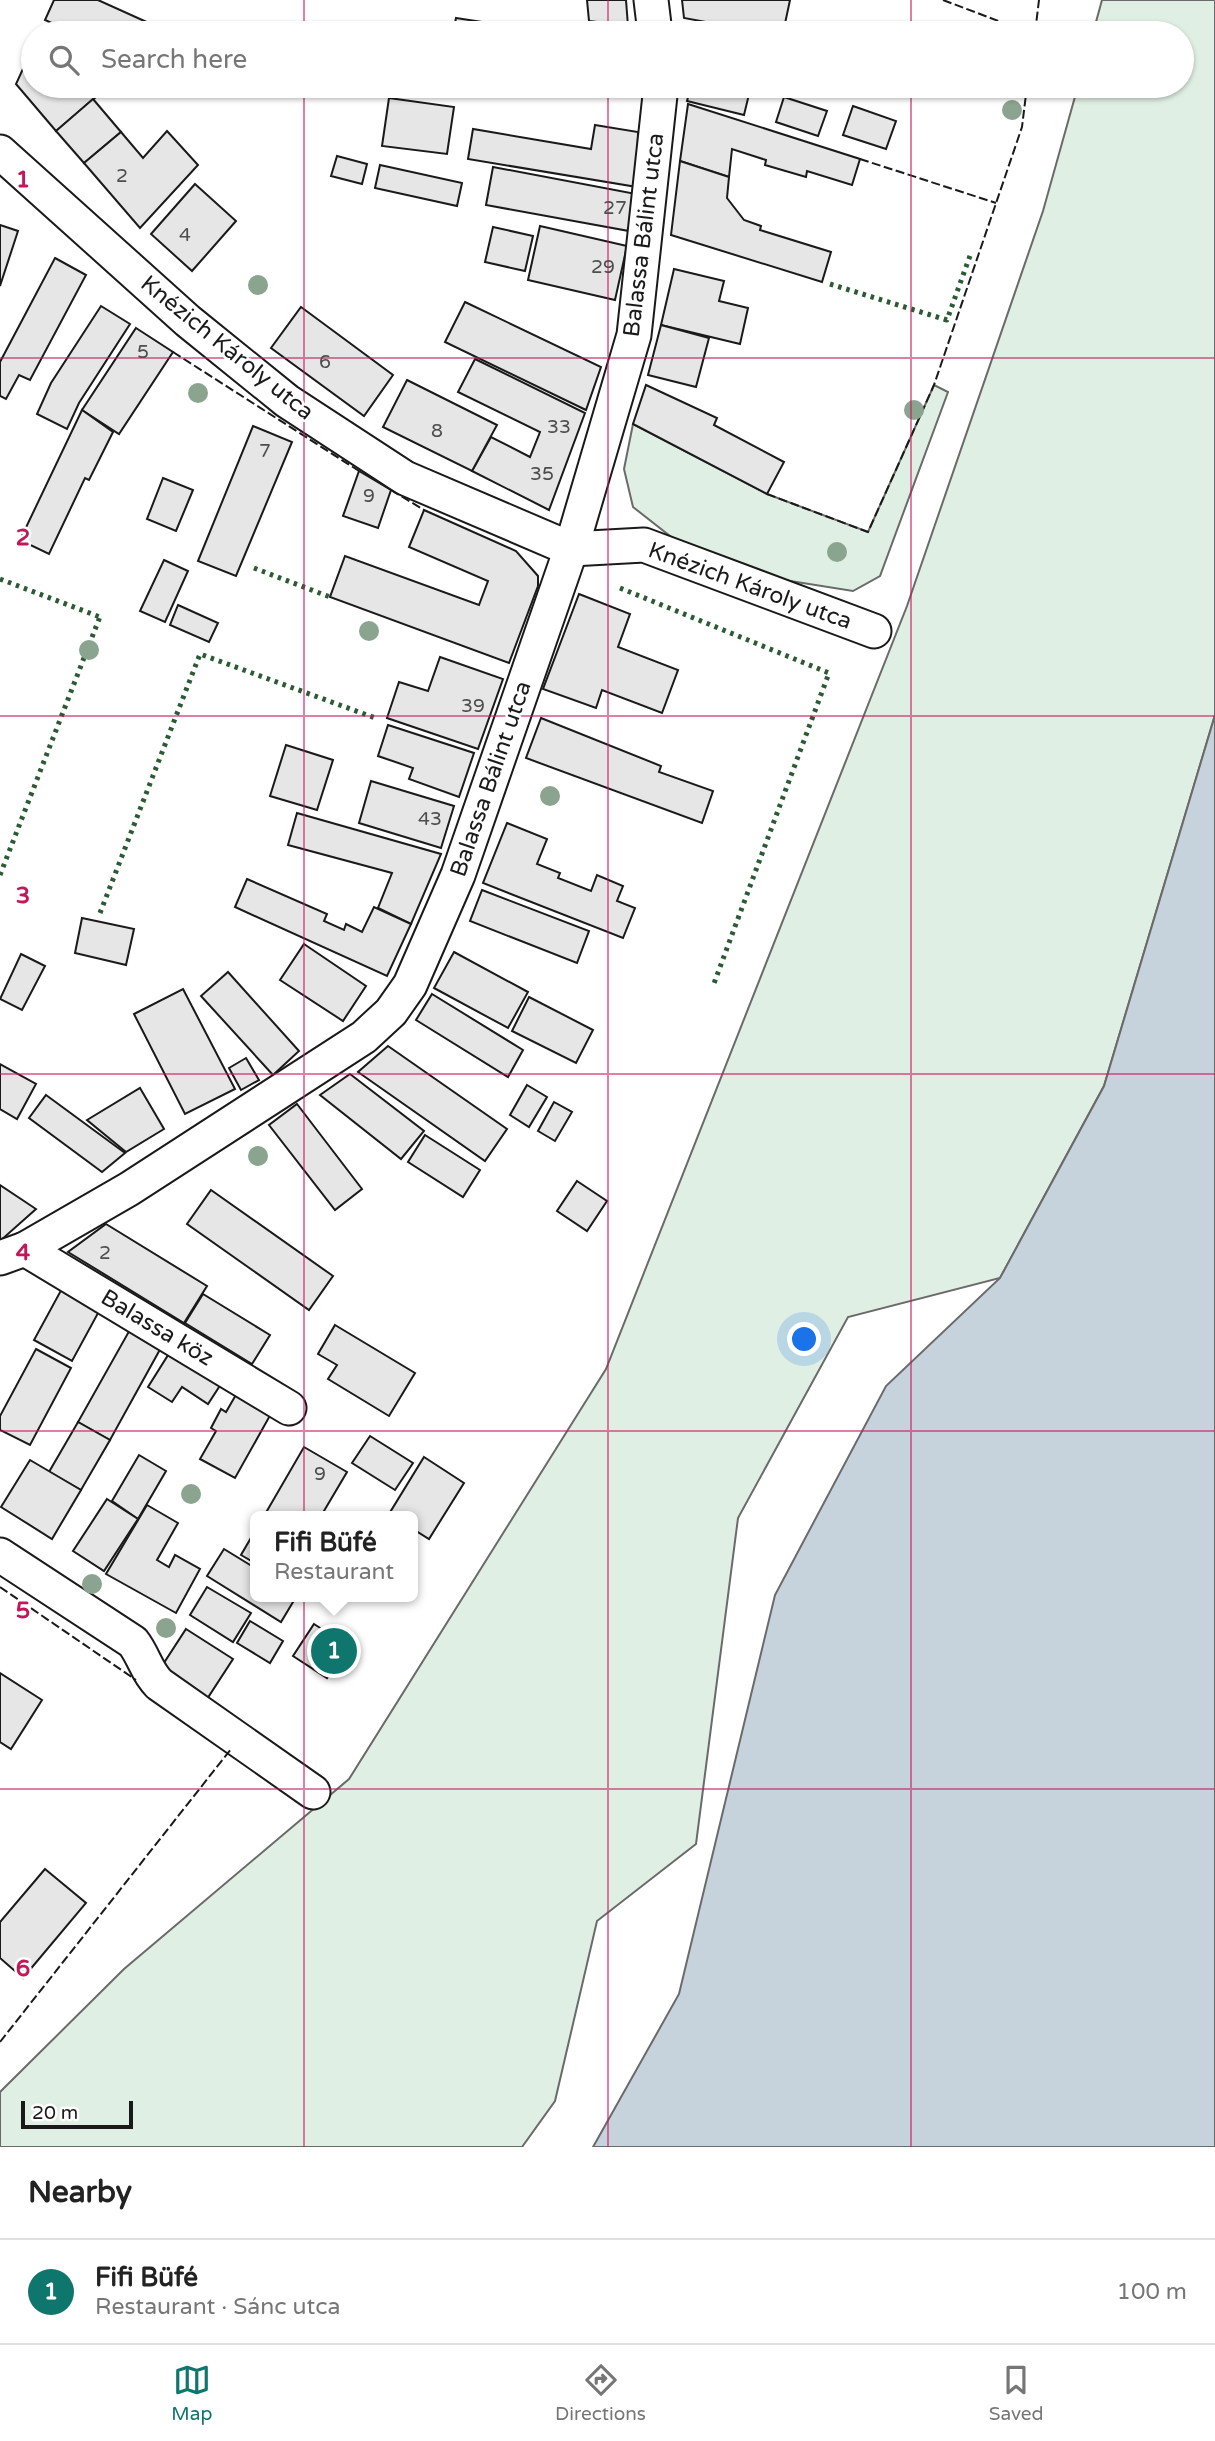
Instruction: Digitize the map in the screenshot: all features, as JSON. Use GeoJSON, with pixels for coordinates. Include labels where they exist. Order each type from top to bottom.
{"type":"FeatureCollection","features":[{"type":"Feature","properties":{"kind":"street"},"geometry":{"type":"LineString","coordinates":[[651,0],[654,21]]}},
{"type":"Feature","properties":{"kind":"street","name":"Balassa Bálint utca"},"geometry":{"type":"LineString","coordinates":[[13,1254],[129,1189],[353,1044],[391,1012],[410,985],[458,875],[571,549],[634,335],[660,98]]}},
{"type":"Feature","properties":{"kind":"street","name":"Knézich Károly utca"},"geometry":{"type":"LineString","coordinates":[[0,152],[188,321],[287,401],[405,478],[571,549],[644,545],[874,631]]}},
{"type":"Feature","properties":{"kind":"street","name":"Balassa köz"},"geometry":{"type":"LineString","coordinates":[[13,1254],[289,1408]]}},
{"type":"Feature","properties":{"kind":"street"},"geometry":{"type":"LineString","coordinates":[[0,1555],[133,1642],[142,1653],[147,1671],[159,1684],[313,1792]]}},
{"type":"Feature","properties":{"kind":"green space"},"geometry":{"type":"Polygon","coordinates":[[[1102,0],[1215,0],[1215,715],[1104,1086],[1000,1278],[848,1317],[738,1518],[696,1844],[597,1921],[555,2101],[522,2147],[0,2147],[0,2092],[124,1969],[349,1779],[606,1369],[907,606],[1043,211],[1075,98],[1194,98],[1194,21],[1096,21],[1102,0]]]}},
{"type":"Feature","properties":{"kind":"green space"},"geometry":{"type":"Polygon","coordinates":[[[934,385],[948,392],[880,576],[853,591],[784,580],[679,543],[633,507],[624,469],[633,424],[767,494],[868,532],[934,385]]]}},
{"type":"Feature","properties":{"kind":"shaded area"},"geometry":{"type":"Polygon","coordinates":[[[1215,715],[1215,2147],[593,2147],[679,1994],[775,1595],[886,1386],[1000,1278],[1104,1086],[1215,715]]]}},
{"type":"Feature","properties":{"kind":"building"},"geometry":{"type":"Polygon","coordinates":[[[54,0],[98,0],[144,21],[47,21],[45,20],[54,0]]]}},
{"type":"Feature","properties":{"kind":"building"},"geometry":{"type":"Polygon","coordinates":[[[587,0],[626,0],[628,21],[589,21],[587,0]]]}},
{"type":"Feature","properties":{"kind":"building"},"geometry":{"type":"Polygon","coordinates":[[[682,0],[790,0],[786,21],[700,21],[684,18],[682,0]]]}},
{"type":"Feature","properties":{"kind":"building"},"geometry":{"type":"Polygon","coordinates":[[[21,73],[21,90],[16,84],[21,73]]]}},
{"type":"Feature","properties":{"kind":"building"},"geometry":{"type":"Polygon","coordinates":[[[28,98],[95,98],[56,131],[28,98]]]}},
{"type":"Feature","properties":{"kind":"building"},"geometry":{"type":"Polygon","coordinates":[[[389,98],[454,107],[447,154],[382,146],[389,98]]]}},
{"type":"Feature","properties":{"kind":"building"},"geometry":{"type":"Polygon","coordinates":[[[688,98],[748,98],[744,115],[687,101],[688,98]]]}},
{"type":"Feature","properties":{"kind":"building"},"geometry":{"type":"Polygon","coordinates":[[[784,98],[827,111],[818,136],[776,122],[784,98]]]}},
{"type":"Feature","properties":{"kind":"building"},"geometry":{"type":"Polygon","coordinates":[[[93,99],[121,132],[84,163],[56,131],[93,99]]]}},
{"type":"Feature","properties":{"kind":"building"},"geometry":{"type":"Polygon","coordinates":[[[688,104],[860,159],[852,185],[807,171],[806,177],[765,165],[766,160],[732,149],[729,177],[680,161],[688,104]]]}},
{"type":"Feature","properties":{"kind":"building"},"geometry":{"type":"Polygon","coordinates":[[[853,106],[896,121],[886,149],[843,135],[853,106]]]}},
{"type":"Feature","properties":{"kind":"building"},"geometry":{"type":"Polygon","coordinates":[[[595,125],[638,132],[637,187],[468,159],[473,129],[591,149],[595,125]]]}},
{"type":"Feature","properties":{"kind":"building"},"geometry":{"type":"Polygon","coordinates":[[[167,131],[198,165],[140,228],[84,163],[121,132],[143,158],[167,131]]]}},
{"type":"Feature","properties":{"kind":"building"},"geometry":{"type":"Polygon","coordinates":[[[337,156],[367,164],[362,184],[331,176],[337,156]]]}},
{"type":"Feature","properties":{"kind":"building"},"geometry":{"type":"Polygon","coordinates":[[[680,161],[729,177],[727,198],[744,220],[761,226],[760,230],[831,252],[822,282],[671,235],[680,161]]]}},
{"type":"Feature","properties":{"kind":"building"},"geometry":{"type":"Polygon","coordinates":[[[380,165],[462,183],[457,206],[375,188],[380,165]]]}},
{"type":"Feature","properties":{"kind":"building"},"geometry":{"type":"Polygon","coordinates":[[[493,167],[636,194],[629,231],[486,205],[493,167]]]}},
{"type":"Feature","properties":{"kind":"building"},"geometry":{"type":"Polygon","coordinates":[[[195,184],[236,221],[192,271],[151,234],[195,184]]]}},
{"type":"Feature","properties":{"kind":"building"},"geometry":{"type":"Polygon","coordinates":[[[0,225],[18,231],[0,286],[0,225]]]}},
{"type":"Feature","properties":{"kind":"building"},"geometry":{"type":"Polygon","coordinates":[[[540,226],[627,246],[615,300],[528,280],[540,226]]]}},
{"type":"Feature","properties":{"kind":"building"},"geometry":{"type":"Polygon","coordinates":[[[493,227],[533,236],[525,271],[485,262],[493,227]]]}},
{"type":"Feature","properties":{"kind":"building"},"geometry":{"type":"Polygon","coordinates":[[[55,258],[86,275],[30,380],[19,375],[6,399],[0,396],[0,362],[55,258]]]}},
{"type":"Feature","properties":{"kind":"building"},"geometry":{"type":"Polygon","coordinates":[[[674,269],[724,281],[719,301],[748,308],[740,344],[661,325],[674,269]]]}},
{"type":"Feature","properties":{"kind":"building"},"geometry":{"type":"Polygon","coordinates":[[[465,302],[601,367],[586,410],[445,342],[465,302]]]}},
{"type":"Feature","properties":{"kind":"building"},"geometry":{"type":"Polygon","coordinates":[[[101,306],[130,324],[79,403],[67,429],[37,414],[51,383],[101,306]]]}},
{"type":"Feature","properties":{"kind":"building"},"geometry":{"type":"Polygon","coordinates":[[[301,307],[393,375],[364,416],[271,348],[301,307]]]}},
{"type":"Feature","properties":{"kind":"building"},"geometry":{"type":"Polygon","coordinates":[[[661,325],[709,338],[696,387],[648,375],[661,325]]]}},
{"type":"Feature","properties":{"kind":"building"},"geometry":{"type":"Polygon","coordinates":[[[136,328],[173,352],[119,434],[82,410],[136,328]]]}},
{"type":"Feature","properties":{"kind":"building"},"geometry":{"type":"Polygon","coordinates":[[[475,359],[585,413],[549,510],[472,471],[491,437],[530,457],[540,432],[458,392],[475,359]]]}},
{"type":"Feature","properties":{"kind":"building"},"geometry":{"type":"Polygon","coordinates":[[[407,380],[497,425],[472,471],[383,427],[407,380]]]}},
{"type":"Feature","properties":{"kind":"building"},"geometry":{"type":"Polygon","coordinates":[[[646,385],[717,418],[714,425],[784,462],[767,494],[633,424],[646,385]]]}},
{"type":"Feature","properties":{"kind":"building"},"geometry":{"type":"Polygon","coordinates":[[[82,410],[113,432],[89,480],[85,478],[49,554],[20,540],[82,410]]]}},
{"type":"Feature","properties":{"kind":"building"},"geometry":{"type":"Polygon","coordinates":[[[253,426],[292,442],[236,576],[198,561],[253,426]]]}},
{"type":"Feature","properties":{"kind":"building"},"geometry":{"type":"Polygon","coordinates":[[[359,471],[391,490],[378,528],[343,516],[359,471]]]}},
{"type":"Feature","properties":{"kind":"building"},"geometry":{"type":"Polygon","coordinates":[[[163,478],[193,490],[176,531],[147,519],[163,478]]]}},
{"type":"Feature","properties":{"kind":"building"},"geometry":{"type":"Polygon","coordinates":[[[424,510],[516,551],[538,576],[538,586],[509,663],[330,597],[345,556],[479,605],[488,581],[409,547],[424,510]]]}},
{"type":"Feature","properties":{"kind":"building"},"geometry":{"type":"Polygon","coordinates":[[[164,560],[188,571],[165,622],[140,611],[164,560]]]}},
{"type":"Feature","properties":{"kind":"building"},"geometry":{"type":"Polygon","coordinates":[[[579,594],[630,614],[618,647],[678,670],[662,713],[602,690],[596,708],[543,689],[579,594]]]}},
{"type":"Feature","properties":{"kind":"building"},"geometry":{"type":"Polygon","coordinates":[[[178,605],[218,623],[209,642],[170,625],[178,605]]]}},
{"type":"Feature","properties":{"kind":"building"},"geometry":{"type":"Polygon","coordinates":[[[440,657],[503,679],[478,749],[387,718],[399,682],[428,691],[440,657]]]}},
{"type":"Feature","properties":{"kind":"building"},"geometry":{"type":"Polygon","coordinates":[[[541,718],[661,766],[659,772],[713,791],[702,823],[526,758],[541,718]]]}},
{"type":"Feature","properties":{"kind":"building"},"geometry":{"type":"Polygon","coordinates":[[[388,725],[474,753],[459,797],[409,779],[413,768],[378,756],[388,725]]]}},
{"type":"Feature","properties":{"kind":"building"},"geometry":{"type":"Polygon","coordinates":[[[286,745],[333,760],[317,810],[270,796],[286,745]]]}},
{"type":"Feature","properties":{"kind":"building"},"geometry":{"type":"Polygon","coordinates":[[[371,781],[454,806],[441,848],[359,823],[371,781]]]}},
{"type":"Feature","properties":{"kind":"building"},"geometry":{"type":"Polygon","coordinates":[[[297,813],[441,854],[411,924],[378,908],[392,873],[288,845],[297,813]]]}},
{"type":"Feature","properties":{"kind":"building"},"geometry":{"type":"Polygon","coordinates":[[[507,823],[547,839],[537,864],[560,873],[558,878],[591,891],[597,875],[623,886],[617,901],[635,908],[623,938],[483,883],[507,823]]]}},
{"type":"Feature","properties":{"kind":"building"},"geometry":{"type":"Polygon","coordinates":[[[247,879],[327,914],[324,921],[344,930],[346,924],[362,932],[374,907],[411,924],[387,976],[235,907],[247,879]]]}},
{"type":"Feature","properties":{"kind":"building"},"geometry":{"type":"Polygon","coordinates":[[[482,890],[589,931],[577,963],[470,921],[482,890]]]}},
{"type":"Feature","properties":{"kind":"building"},"geometry":{"type":"Polygon","coordinates":[[[82,918],[134,929],[126,965],[75,953],[82,918]]]}},
{"type":"Feature","properties":{"kind":"building"},"geometry":{"type":"Polygon","coordinates":[[[304,944],[366,986],[343,1021],[280,980],[304,944]]]}},
{"type":"Feature","properties":{"kind":"building"},"geometry":{"type":"Polygon","coordinates":[[[454,952],[528,992],[508,1028],[434,988],[454,952]]]}},
{"type":"Feature","properties":{"kind":"building"},"geometry":{"type":"Polygon","coordinates":[[[21,954],[45,966],[22,1010],[0,999],[21,954]]]}},
{"type":"Feature","properties":{"kind":"building"},"geometry":{"type":"Polygon","coordinates":[[[228,972],[299,1051],[273,1075],[201,996],[228,972]]]}},
{"type":"Feature","properties":{"kind":"building"},"geometry":{"type":"Polygon","coordinates":[[[183,989],[235,1089],[185,1114],[134,1014],[183,989]]]}},
{"type":"Feature","properties":{"kind":"building"},"geometry":{"type":"Polygon","coordinates":[[[432,994],[523,1050],[508,1077],[416,1020],[432,994]]]}},
{"type":"Feature","properties":{"kind":"building"},"geometry":{"type":"Polygon","coordinates":[[[529,997],[593,1030],[576,1063],[512,1031],[529,997]]]}},
{"type":"Feature","properties":{"kind":"building"},"geometry":{"type":"Polygon","coordinates":[[[388,1046],[507,1129],[485,1161],[358,1072],[388,1046]]]}},
{"type":"Feature","properties":{"kind":"building"},"geometry":{"type":"Polygon","coordinates":[[[246,1058],[259,1080],[241,1090],[229,1068],[246,1058]]]}},
{"type":"Feature","properties":{"kind":"building"},"geometry":{"type":"Polygon","coordinates":[[[0,1064],[36,1084],[17,1119],[0,1109],[0,1064]]]}},
{"type":"Feature","properties":{"kind":"building"},"geometry":{"type":"Polygon","coordinates":[[[350,1074],[424,1131],[401,1159],[320,1095],[350,1074]]]}},
{"type":"Feature","properties":{"kind":"building"},"geometry":{"type":"Polygon","coordinates":[[[527,1085],[547,1097],[529,1127],[510,1115],[527,1085]]]}},
{"type":"Feature","properties":{"kind":"building"},"geometry":{"type":"Polygon","coordinates":[[[140,1088],[164,1129],[126,1152],[87,1120],[140,1088]]]}},
{"type":"Feature","properties":{"kind":"building"},"geometry":{"type":"Polygon","coordinates":[[[46,1095],[125,1153],[102,1172],[29,1118],[46,1095]]]}},
{"type":"Feature","properties":{"kind":"building"},"geometry":{"type":"Polygon","coordinates":[[[554,1102],[572,1112],[555,1141],[538,1131],[554,1102]]]}},
{"type":"Feature","properties":{"kind":"building"},"geometry":{"type":"Polygon","coordinates":[[[297,1104],[362,1189],[335,1210],[269,1125],[297,1104]]]}},
{"type":"Feature","properties":{"kind":"building"},"geometry":{"type":"Polygon","coordinates":[[[425,1135],[480,1170],[463,1197],[408,1162],[425,1135]]]}},
{"type":"Feature","properties":{"kind":"building"},"geometry":{"type":"Polygon","coordinates":[[[577,1181],[607,1201],[587,1231],[557,1211],[577,1181]]]}},
{"type":"Feature","properties":{"kind":"building"},"geometry":{"type":"Polygon","coordinates":[[[0,1185],[36,1209],[0,1241],[0,1185]]]}},
{"type":"Feature","properties":{"kind":"building"},"geometry":{"type":"Polygon","coordinates":[[[211,1190],[333,1276],[309,1310],[187,1224],[211,1190]]]}},
{"type":"Feature","properties":{"kind":"building"},"geometry":{"type":"Polygon","coordinates":[[[106,1224],[207,1286],[184,1323],[68,1252],[106,1224]]]}},
{"type":"Feature","properties":{"kind":"building"},"geometry":{"type":"Polygon","coordinates":[[[65,1283],[103,1304],[72,1361],[34,1340],[65,1283]]]}},
{"type":"Feature","properties":{"kind":"building"},"geometry":{"type":"Polygon","coordinates":[[[203,1294],[270,1335],[252,1364],[185,1323],[203,1294]]]}},
{"type":"Feature","properties":{"kind":"building"},"geometry":{"type":"Polygon","coordinates":[[[335,1325],[415,1373],[389,1416],[328,1379],[337,1365],[318,1354],[335,1325]]]}},
{"type":"Feature","properties":{"kind":"building"},"geometry":{"type":"Polygon","coordinates":[[[132,1326],[163,1344],[110,1440],[78,1422],[132,1326]]]}},
{"type":"Feature","properties":{"kind":"building"},"geometry":{"type":"Polygon","coordinates":[[[36,1349],[71,1368],[30,1445],[0,1430],[0,1416],[36,1349]]]}},
{"type":"Feature","properties":{"kind":"building"},"geometry":{"type":"Polygon","coordinates":[[[170,1352],[221,1384],[208,1404],[182,1387],[172,1402],[148,1387],[170,1352]]]}},
{"type":"Feature","properties":{"kind":"building"},"geometry":{"type":"Polygon","coordinates":[[[237,1393],[272,1412],[235,1478],[200,1459],[216,1431],[211,1428],[221,1409],[226,1412],[237,1393]]]}},
{"type":"Feature","properties":{"kind":"building"},"geometry":{"type":"Polygon","coordinates":[[[78,1422],[110,1440],[81,1490],[49,1472],[78,1422]]]}},
{"type":"Feature","properties":{"kind":"building"},"geometry":{"type":"Polygon","coordinates":[[[370,1436],[413,1463],[395,1490],[352,1463],[370,1436]]]}},
{"type":"Feature","properties":{"kind":"building"},"geometry":{"type":"Polygon","coordinates":[[[304,1447],[347,1472],[324,1511],[267,1511],[304,1447]]]}},
{"type":"Feature","properties":{"kind":"building"},"geometry":{"type":"Polygon","coordinates":[[[139,1455],[166,1471],[138,1519],[112,1501],[139,1455]]]}},
{"type":"Feature","properties":{"kind":"building"},"geometry":{"type":"Polygon","coordinates":[[[424,1457],[464,1483],[429,1539],[418,1532],[418,1511],[391,1511],[424,1457]]]}},
{"type":"Feature","properties":{"kind":"building"},"geometry":{"type":"Polygon","coordinates":[[[30,1460],[81,1490],[52,1539],[1,1507],[30,1460]]]}},
{"type":"Feature","properties":{"kind":"building"},"geometry":{"type":"Polygon","coordinates":[[[107,1499],[138,1519],[104,1571],[73,1551],[107,1499]]]}},
{"type":"Feature","properties":{"kind":"building"},"geometry":{"type":"Polygon","coordinates":[[[147,1505],[178,1523],[157,1560],[169,1567],[175,1555],[200,1569],[176,1613],[106,1574],[147,1505]]]}},
{"type":"Feature","properties":{"kind":"building"},"geometry":{"type":"Polygon","coordinates":[[[250,1540],[250,1560],[241,1555],[250,1540]]]}},
{"type":"Feature","properties":{"kind":"building"},"geometry":{"type":"Polygon","coordinates":[[[224,1549],[250,1565],[250,1602],[293,1602],[281,1622],[207,1576],[224,1549]]]}},
{"type":"Feature","properties":{"kind":"building"},"geometry":{"type":"Polygon","coordinates":[[[207,1587],[251,1613],[233,1642],[190,1615],[207,1587]]]}},
{"type":"Feature","properties":{"kind":"building"},"geometry":{"type":"Polygon","coordinates":[[[250,1621],[283,1641],[270,1663],[237,1643],[250,1621]]]}},
{"type":"Feature","properties":{"kind":"building"},"geometry":{"type":"Polygon","coordinates":[[[314,1624],[348,1646],[327,1678],[293,1656],[314,1624]]]}},
{"type":"Feature","properties":{"kind":"building"},"geometry":{"type":"Polygon","coordinates":[[[186,1629],[233,1659],[207,1699],[160,1669],[186,1629]]]}},
{"type":"Feature","properties":{"kind":"building"},"geometry":{"type":"Polygon","coordinates":[[[0,1673],[42,1700],[11,1749],[0,1742],[0,1673]]]}},
{"type":"Feature","properties":{"kind":"building"},"geometry":{"type":"Polygon","coordinates":[[[45,1869],[86,1903],[23,1978],[0,1958],[0,1922],[45,1869]]]}},
{"type":"Feature","properties":{"kind":"hedge"},"geometry":{"type":"LineString","coordinates":[[830,284],[947,320],[971,253]]}},
{"type":"Feature","properties":{"kind":"hedge"},"geometry":{"type":"LineString","coordinates":[[254,568],[330,597]]}},
{"type":"Feature","properties":{"kind":"hedge"},"geometry":{"type":"LineString","coordinates":[[0,579],[100,617]]}},
{"type":"Feature","properties":{"kind":"hedge"},"geometry":{"type":"LineString","coordinates":[[620,588],[829,673],[713,986]]}},
{"type":"Feature","properties":{"kind":"hedge"},"geometry":{"type":"LineString","coordinates":[[0,875],[101,614]]}},
{"type":"Feature","properties":{"kind":"hedge"},"geometry":{"type":"LineString","coordinates":[[100,913],[200,654],[378,719]]}},
{"type":"Feature","properties":{"kind":"fence"},"geometry":{"type":"LineString","coordinates":[[943,0],[998,21]]}},
{"type":"Feature","properties":{"kind":"fence"},"geometry":{"type":"LineString","coordinates":[[1036,21],[1039,0]]}},
{"type":"Feature","properties":{"kind":"fence"},"geometry":{"type":"LineString","coordinates":[[767,494],[868,532],[934,385],[1022,127],[1026,98]]}},
{"type":"Feature","properties":{"kind":"fence"},"geometry":{"type":"LineString","coordinates":[[860,159],[996,203]]}},
{"type":"Feature","properties":{"kind":"fence"},"geometry":{"type":"LineString","coordinates":[[173,352],[359,471]]}},
{"type":"Feature","properties":{"kind":"fence"},"geometry":{"type":"LineString","coordinates":[[391,490],[424,510]]}},
{"type":"Feature","properties":{"kind":"fence"},"geometry":{"type":"LineString","coordinates":[[0,1587],[136,1680]]}},
{"type":"Feature","properties":{"kind":"fence"},"geometry":{"type":"LineString","coordinates":[[0,2042],[231,1749]]}},
{"type":"Feature","properties":{"kind":"place","name":"Fifi Büfé"},"geometry":{"type":"Point","coordinates":[334,1651]}}]}
